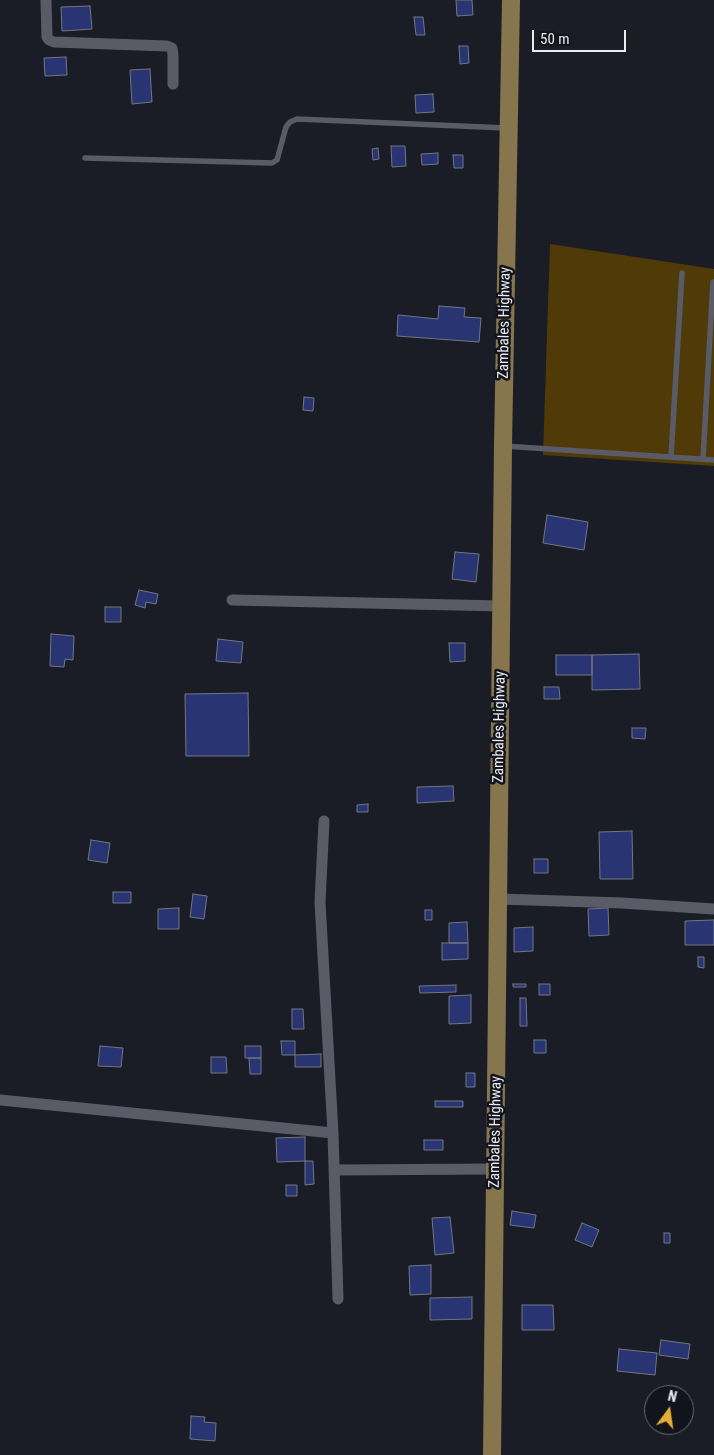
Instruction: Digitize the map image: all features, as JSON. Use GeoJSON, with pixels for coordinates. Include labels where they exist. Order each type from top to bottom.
{"type":"FeatureCollection","features":[{"type":"Feature","properties":{"kind":"main road","name":"Zambales Highway"},"geometry":{"type":"LineString","coordinates":[[492,1455],[503,446],[511,0]]}},
{"type":"Feature","properties":{"kind":"street"},"geometry":{"type":"LineString","coordinates":[[46,0],[47,36],[49,40],[54,42],[167,46],[172,48],[173,84]]}},
{"type":"Feature","properties":{"kind":"street"},"geometry":{"type":"LineString","coordinates":[[232,600],[501,606]]}},
{"type":"Feature","properties":{"kind":"street"},"geometry":{"type":"LineString","coordinates":[[324,821],[320,902],[333,1133],[338,1300]]}},
{"type":"Feature","properties":{"kind":"street"},"geometry":{"type":"LineString","coordinates":[[499,899],[622,903],[714,909]]}},
{"type":"Feature","properties":{"kind":"street"},"geometry":{"type":"LineString","coordinates":[[0,1100],[333,1133]]}},
{"type":"Feature","properties":{"kind":"street"},"geometry":{"type":"LineString","coordinates":[[334,1170],[495,1169]]}},
{"type":"Feature","properties":{"kind":"lane"},"geometry":{"type":"LineString","coordinates":[[85,158],[272,164],[277,160],[286,126],[297,119],[508,128]]}},
{"type":"Feature","properties":{"kind":"lane"},"geometry":{"type":"LineString","coordinates":[[671,457],[682,273]]}},
{"type":"Feature","properties":{"kind":"lane"},"geometry":{"type":"LineString","coordinates":[[703,459],[713,282]]}},
{"type":"Feature","properties":{"kind":"lane"},"geometry":{"type":"LineString","coordinates":[[503,446],[714,460]]}},
{"type":"Feature","properties":{"kind":"shaded area"},"geometry":{"type":"Polygon","coordinates":[[[550,244],[714,269],[714,466],[543,455],[550,244]]]}},
{"type":"Feature","properties":{"kind":"building"},"geometry":{"type":"Polygon","coordinates":[[[456,0],[472,0],[473,15],[457,16],[456,0]]]}},
{"type":"Feature","properties":{"kind":"building"},"geometry":{"type":"Polygon","coordinates":[[[90,6],[92,29],[62,31],[61,7],[90,6]]]}},
{"type":"Feature","properties":{"kind":"building"},"geometry":{"type":"Polygon","coordinates":[[[414,17],[423,17],[425,35],[416,35],[414,17]]]}},
{"type":"Feature","properties":{"kind":"building"},"geometry":{"type":"Polygon","coordinates":[[[459,46],[468,46],[469,63],[460,64],[459,46]]]}},
{"type":"Feature","properties":{"kind":"building"},"geometry":{"type":"Polygon","coordinates":[[[66,57],[67,75],[45,76],[44,58],[66,57]]]}},
{"type":"Feature","properties":{"kind":"building"},"geometry":{"type":"Polygon","coordinates":[[[150,69],[152,102],[132,104],[130,70],[150,69]]]}},
{"type":"Feature","properties":{"kind":"building"},"geometry":{"type":"Polygon","coordinates":[[[433,94],[434,112],[416,113],[415,95],[433,94]]]}},
{"type":"Feature","properties":{"kind":"building"},"geometry":{"type":"Polygon","coordinates":[[[391,146],[405,146],[406,166],[392,167],[391,146]]]}},
{"type":"Feature","properties":{"kind":"building"},"geometry":{"type":"Polygon","coordinates":[[[378,148],[379,159],[373,160],[372,149],[378,148]]]}},
{"type":"Feature","properties":{"kind":"building"},"geometry":{"type":"Polygon","coordinates":[[[438,153],[438,164],[422,165],[421,154],[438,153]]]}},
{"type":"Feature","properties":{"kind":"building"},"geometry":{"type":"Polygon","coordinates":[[[453,155],[463,155],[463,168],[454,168],[453,155]]]}},
{"type":"Feature","properties":{"kind":"building"},"geometry":{"type":"Polygon","coordinates":[[[439,306],[465,308],[464,317],[481,318],[479,342],[397,336],[398,315],[438,319],[439,306]]]}},
{"type":"Feature","properties":{"kind":"building"},"geometry":{"type":"Polygon","coordinates":[[[304,397],[314,398],[313,411],[303,410],[304,397]]]}},
{"type":"Feature","properties":{"kind":"building"},"geometry":{"type":"Polygon","coordinates":[[[547,515],[588,522],[584,550],[543,543],[547,515]]]}},
{"type":"Feature","properties":{"kind":"building"},"geometry":{"type":"Polygon","coordinates":[[[455,552],[479,554],[476,582],[452,579],[455,552]]]}},
{"type":"Feature","properties":{"kind":"building"},"geometry":{"type":"Polygon","coordinates":[[[139,590],[158,594],[156,604],[146,602],[145,608],[135,605],[139,590]]]}},
{"type":"Feature","properties":{"kind":"building"},"geometry":{"type":"Polygon","coordinates":[[[105,607],[121,607],[121,622],[105,622],[105,607]]]}},
{"type":"Feature","properties":{"kind":"building"},"geometry":{"type":"Polygon","coordinates":[[[51,634],[74,636],[73,660],[65,659],[64,667],[50,666],[51,634]]]}},
{"type":"Feature","properties":{"kind":"building"},"geometry":{"type":"Polygon","coordinates":[[[218,639],[243,642],[241,663],[216,661],[218,639]]]}},
{"type":"Feature","properties":{"kind":"building"},"geometry":{"type":"Polygon","coordinates":[[[449,643],[465,643],[465,661],[450,662],[449,643]]]}},
{"type":"Feature","properties":{"kind":"building"},"geometry":{"type":"Polygon","coordinates":[[[639,654],[640,689],[592,690],[592,655],[639,654]]]}},
{"type":"Feature","properties":{"kind":"building"},"geometry":{"type":"Polygon","coordinates":[[[556,655],[592,655],[592,675],[556,675],[556,655]]]}},
{"type":"Feature","properties":{"kind":"building"},"geometry":{"type":"Polygon","coordinates":[[[544,687],[559,687],[560,699],[544,699],[544,687]]]}},
{"type":"Feature","properties":{"kind":"building"},"geometry":{"type":"Polygon","coordinates":[[[248,693],[249,756],[186,756],[185,694],[248,693]]]}},
{"type":"Feature","properties":{"kind":"building"},"geometry":{"type":"Polygon","coordinates":[[[632,728],[646,728],[645,739],[632,738],[632,728]]]}},
{"type":"Feature","properties":{"kind":"building"},"geometry":{"type":"Polygon","coordinates":[[[453,786],[454,801],[417,803],[417,787],[453,786]]]}},
{"type":"Feature","properties":{"kind":"building"},"geometry":{"type":"Polygon","coordinates":[[[368,804],[368,812],[357,812],[357,805],[368,804]]]}},
{"type":"Feature","properties":{"kind":"building"},"geometry":{"type":"Polygon","coordinates":[[[632,831],[633,879],[600,879],[599,832],[632,831]]]}},
{"type":"Feature","properties":{"kind":"building"},"geometry":{"type":"Polygon","coordinates":[[[91,840],[110,843],[107,863],[88,860],[91,840]]]}},
{"type":"Feature","properties":{"kind":"building"},"geometry":{"type":"Polygon","coordinates":[[[534,859],[548,859],[548,873],[534,873],[534,859]]]}},
{"type":"Feature","properties":{"kind":"building"},"geometry":{"type":"Polygon","coordinates":[[[113,892],[131,892],[131,903],[113,903],[113,892]]]}},
{"type":"Feature","properties":{"kind":"building"},"geometry":{"type":"Polygon","coordinates":[[[193,894],[207,896],[204,919],[190,917],[193,894]]]}},
{"type":"Feature","properties":{"kind":"building"},"geometry":{"type":"Polygon","coordinates":[[[179,908],[179,929],[158,929],[158,909],[179,908]]]}},
{"type":"Feature","properties":{"kind":"building"},"geometry":{"type":"Polygon","coordinates":[[[608,908],[609,935],[589,936],[588,909],[608,908]]]}},
{"type":"Feature","properties":{"kind":"building"},"geometry":{"type":"Polygon","coordinates":[[[425,910],[432,910],[432,920],[425,920],[425,910]]]}},
{"type":"Feature","properties":{"kind":"building"},"geometry":{"type":"Polygon","coordinates":[[[714,920],[714,945],[685,945],[685,921],[714,920]]]}},
{"type":"Feature","properties":{"kind":"building"},"geometry":{"type":"Polygon","coordinates":[[[467,922],[468,943],[449,943],[449,923],[467,922]]]}},
{"type":"Feature","properties":{"kind":"building"},"geometry":{"type":"Polygon","coordinates":[[[533,927],[533,951],[514,952],[514,928],[533,927]]]}},
{"type":"Feature","properties":{"kind":"building"},"geometry":{"type":"Polygon","coordinates":[[[442,943],[468,943],[468,959],[442,960],[442,943]]]}},
{"type":"Feature","properties":{"kind":"building"},"geometry":{"type":"Polygon","coordinates":[[[698,957],[704,957],[704,968],[698,967],[698,957]]]}},
{"type":"Feature","properties":{"kind":"building"},"geometry":{"type":"Polygon","coordinates":[[[513,984],[526,984],[526,987],[513,987],[513,984]]]}},
{"type":"Feature","properties":{"kind":"building"},"geometry":{"type":"Polygon","coordinates":[[[539,984],[550,984],[550,995],[539,995],[539,984]]]}},
{"type":"Feature","properties":{"kind":"building"},"geometry":{"type":"Polygon","coordinates":[[[456,985],[456,992],[420,993],[419,986],[456,985]]]}},
{"type":"Feature","properties":{"kind":"building"},"geometry":{"type":"Polygon","coordinates":[[[471,995],[471,1023],[449,1024],[449,996],[471,995]]]}},
{"type":"Feature","properties":{"kind":"building"},"geometry":{"type":"Polygon","coordinates":[[[520,998],[526,998],[527,1026],[520,1026],[520,998]]]}},
{"type":"Feature","properties":{"kind":"building"},"geometry":{"type":"Polygon","coordinates":[[[292,1009],[303,1009],[304,1029],[292,1029],[292,1009]]]}},
{"type":"Feature","properties":{"kind":"building"},"geometry":{"type":"Polygon","coordinates":[[[534,1040],[546,1040],[546,1053],[534,1053],[534,1040]]]}},
{"type":"Feature","properties":{"kind":"building"},"geometry":{"type":"Polygon","coordinates":[[[281,1041],[295,1041],[295,1055],[282,1055],[281,1041]]]}},
{"type":"Feature","properties":{"kind":"building"},"geometry":{"type":"Polygon","coordinates":[[[100,1046],[123,1048],[121,1067],[98,1066],[100,1046]]]}},
{"type":"Feature","properties":{"kind":"building"},"geometry":{"type":"Polygon","coordinates":[[[245,1046],[261,1046],[261,1058],[245,1058],[245,1046]]]}},
{"type":"Feature","properties":{"kind":"building"},"geometry":{"type":"Polygon","coordinates":[[[321,1054],[321,1067],[295,1067],[295,1055],[321,1054]]]}},
{"type":"Feature","properties":{"kind":"building"},"geometry":{"type":"Polygon","coordinates":[[[211,1057],[226,1057],[227,1073],[211,1073],[211,1057]]]}},
{"type":"Feature","properties":{"kind":"building"},"geometry":{"type":"Polygon","coordinates":[[[249,1058],[261,1058],[261,1074],[250,1074],[249,1058]]]}},
{"type":"Feature","properties":{"kind":"building"},"geometry":{"type":"Polygon","coordinates":[[[466,1073],[475,1073],[475,1087],[466,1087],[466,1073]]]}},
{"type":"Feature","properties":{"kind":"building"},"geometry":{"type":"Polygon","coordinates":[[[435,1101],[463,1101],[463,1107],[435,1107],[435,1101]]]}},
{"type":"Feature","properties":{"kind":"building"},"geometry":{"type":"Polygon","coordinates":[[[305,1137],[305,1161],[277,1162],[276,1138],[305,1137]]]}},
{"type":"Feature","properties":{"kind":"building"},"geometry":{"type":"Polygon","coordinates":[[[424,1140],[443,1140],[443,1150],[424,1150],[424,1140]]]}},
{"type":"Feature","properties":{"kind":"building"},"geometry":{"type":"Polygon","coordinates":[[[305,1161],[313,1161],[314,1184],[305,1185],[305,1161]]]}},
{"type":"Feature","properties":{"kind":"building"},"geometry":{"type":"Polygon","coordinates":[[[286,1185],[297,1185],[297,1196],[286,1196],[286,1185]]]}},
{"type":"Feature","properties":{"kind":"building"},"geometry":{"type":"Polygon","coordinates":[[[512,1211],[536,1215],[534,1228],[510,1225],[512,1211]]]}},
{"type":"Feature","properties":{"kind":"building"},"geometry":{"type":"Polygon","coordinates":[[[450,1217],[454,1253],[435,1255],[432,1218],[450,1217]]]}},
{"type":"Feature","properties":{"kind":"building"},"geometry":{"type":"Polygon","coordinates":[[[582,1223],[599,1230],[592,1247],[575,1240],[582,1223]]]}},
{"type":"Feature","properties":{"kind":"building"},"geometry":{"type":"Polygon","coordinates":[[[664,1233],[670,1233],[670,1243],[664,1243],[664,1233]]]}},
{"type":"Feature","properties":{"kind":"building"},"geometry":{"type":"Polygon","coordinates":[[[431,1265],[431,1294],[410,1295],[409,1266],[431,1265]]]}},
{"type":"Feature","properties":{"kind":"building"},"geometry":{"type":"Polygon","coordinates":[[[472,1297],[472,1319],[430,1320],[430,1298],[472,1297]]]}},
{"type":"Feature","properties":{"kind":"building"},"geometry":{"type":"Polygon","coordinates":[[[522,1305],[553,1305],[554,1330],[522,1330],[522,1305]]]}},
{"type":"Feature","properties":{"kind":"building"},"geometry":{"type":"Polygon","coordinates":[[[661,1340],[690,1344],[688,1359],[659,1355],[661,1340]]]}},
{"type":"Feature","properties":{"kind":"building"},"geometry":{"type":"Polygon","coordinates":[[[619,1349],[657,1353],[655,1375],[617,1371],[619,1349]]]}},
{"type":"Feature","properties":{"kind":"building"},"geometry":{"type":"Polygon","coordinates":[[[191,1416],[205,1417],[204,1422],[216,1423],[215,1441],[190,1439],[191,1416]]]}}]}
